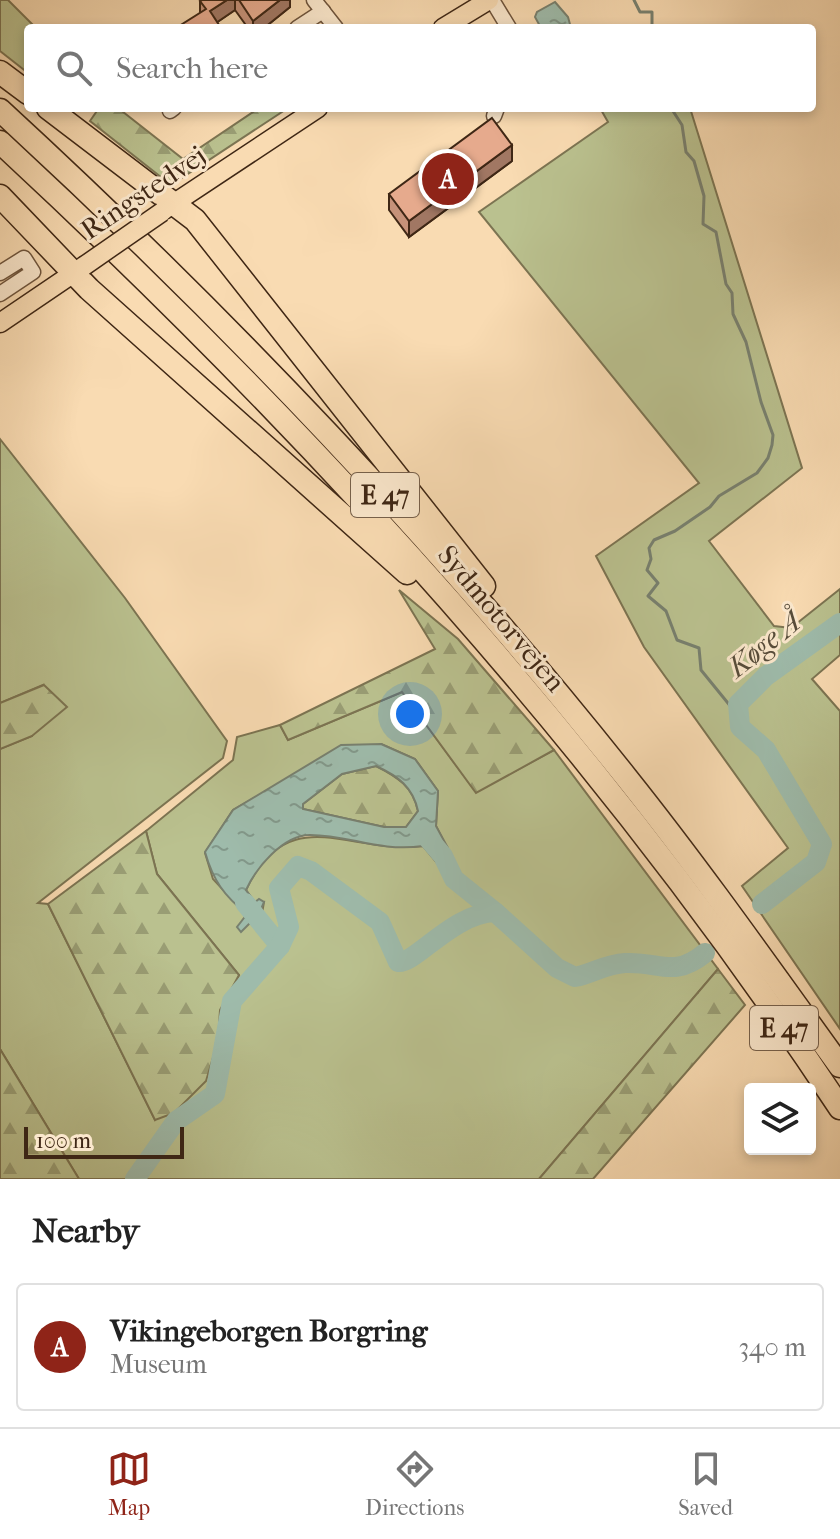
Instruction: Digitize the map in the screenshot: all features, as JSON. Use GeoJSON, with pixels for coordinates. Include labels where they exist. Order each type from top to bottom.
{"type":"FeatureCollection","features":[{"type":"Feature","properties":{"kind":"highway"},"geometry":{"type":"LineString","coordinates":[[0,72],[24,90]]}},
{"type":"Feature","properties":{"kind":"highway","name":"Sydmotorvejen"},"geometry":{"type":"LineString","coordinates":[[0,110],[199,298],[369,476],[625,776],[840,1066]]}},
{"type":"Feature","properties":{"kind":"highway"},"geometry":{"type":"LineString","coordinates":[[53,112],[169,207],[195,220],[587,714],[625,776]]}},
{"type":"Feature","properties":{"kind":"highway","name":"Sydmotorvejen"},"geometry":{"type":"LineString","coordinates":[[0,142],[179,311],[350,490],[469,622],[597,779],[727,949],[840,1108]]}},
{"type":"Feature","properties":{"kind":"highway"},"geometry":{"type":"LineString","coordinates":[[0,196],[424,589],[568,758],[597,779]]}},
{"type":"Feature","properties":{"kind":"main road"},"geometry":{"type":"LineString","coordinates":[[450,24],[491,0]]}},
{"type":"Feature","properties":{"kind":"main road","name":"Ringstedvej"},"geometry":{"type":"LineString","coordinates":[[0,323],[312,112]]}},
{"type":"Feature","properties":{"kind":"street"},"geometry":{"type":"LineString","coordinates":[[491,0],[506,24]]}},
{"type":"Feature","properties":{"kind":"street"},"geometry":{"type":"LineString","coordinates":[[301,24],[319,5],[333,24]]}},
{"type":"Feature","properties":{"kind":"street"},"geometry":{"type":"LineString","coordinates":[[0,273],[24,258],[33,272],[0,294]]}},
{"type":"Feature","properties":{"kind":"green space"},"geometry":{"type":"Polygon","coordinates":[[[0,0],[8,0],[32,24],[24,24],[24,70],[0,51],[0,0]]]}},
{"type":"Feature","properties":{"kind":"green space"},"geometry":{"type":"Polygon","coordinates":[[[96,112],[123,112],[183,159],[253,112],[282,112],[171,185],[90,121],[96,112]]]}},
{"type":"Feature","properties":{"kind":"green space"},"geometry":{"type":"Polygon","coordinates":[[[602,112],[691,112],[802,468],[709,541],[774,626],[791,628],[840,589],[840,655],[812,679],[840,711],[840,1029],[742,886],[788,848],[644,647],[596,556],[699,483],[479,212],[608,122],[602,112]]]}},
{"type":"Feature","properties":{"kind":"green space"},"geometry":{"type":"Polygon","coordinates":[[[0,439],[125,598],[227,741],[223,758],[38,903],[48,904],[155,1120],[218,1041],[220,1010],[239,975],[157,874],[146,831],[233,760],[237,737],[280,725],[288,740],[402,692],[476,792],[554,750],[718,969],[539,1179],[79,1179],[0,1049],[0,749],[32,736],[43,685],[0,703],[0,439]],[[381,744],[277,785],[233,810],[205,853],[213,879],[252,921],[260,925],[264,902],[255,903],[246,890],[263,862],[281,846],[301,838],[323,837],[396,847],[423,846],[437,863],[447,848],[436,826],[438,791],[415,759],[381,744]]]}},
{"type":"Feature","properties":{"kind":"green space"},"geometry":{"type":"Polygon","coordinates":[[[399,590],[458,639],[554,750],[476,793],[402,692],[288,740],[280,725],[435,649],[399,590]]]}},
{"type":"Feature","properties":{"kind":"green space"},"geometry":{"type":"Polygon","coordinates":[[[44,685],[67,707],[32,736],[0,749],[0,703],[44,685]]]}},
{"type":"Feature","properties":{"kind":"green space"},"geometry":{"type":"Polygon","coordinates":[[[376,766],[398,779],[416,803],[418,811],[406,827],[384,827],[303,809],[303,804],[342,774],[376,766]]]}},
{"type":"Feature","properties":{"kind":"green space"},"geometry":{"type":"Polygon","coordinates":[[[146,831],[157,874],[239,975],[220,1010],[218,1041],[206,1081],[174,1113],[155,1120],[48,904],[146,831]]]}},
{"type":"Feature","properties":{"kind":"green space"},"geometry":{"type":"Polygon","coordinates":[[[718,969],[745,1005],[593,1179],[539,1179],[718,969]]]}},
{"type":"Feature","properties":{"kind":"green space"},"geometry":{"type":"Polygon","coordinates":[[[0,1049],[79,1179],[0,1179],[0,1049]]]}},
{"type":"Feature","properties":{"kind":"water"},"geometry":{"type":"Polygon","coordinates":[[[555,2],[570,24],[539,24],[535,17],[537,12],[555,2]]]}},
{"type":"Feature","properties":{"kind":"water"},"geometry":{"type":"Polygon","coordinates":[[[381,744],[415,759],[438,791],[436,826],[448,848],[438,863],[423,846],[392,847],[310,835],[290,840],[264,863],[246,890],[255,902],[259,899],[264,902],[259,914],[261,925],[252,921],[241,932],[237,927],[247,914],[220,887],[205,852],[233,810],[341,745],[381,744]],[[376,766],[342,774],[303,804],[303,809],[384,827],[406,827],[418,811],[416,803],[398,778],[376,766]]]}},
{"type":"Feature","properties":{"kind":"building"},"geometry":{"type":"Polygon","coordinates":[[[227,0],[210,11],[218,24],[182,24],[206,9],[200,1],[227,0]]]}},
{"type":"Feature","properties":{"kind":"building"},"geometry":{"type":"Polygon","coordinates":[[[239,0],[280,0],[253,21],[239,0]]]}},
{"type":"Feature","properties":{"kind":"building"},"geometry":{"type":"Polygon","coordinates":[[[492,118],[512,145],[409,221],[389,194],[492,118]]]}},
{"type":"Feature","properties":{"kind":"waterway"},"geometry":{"type":"LineString","coordinates":[[634,0],[640,12],[652,12],[652,24]]}},
{"type":"Feature","properties":{"kind":"waterway"},"geometry":{"type":"LineString","coordinates":[[674,112],[682,125],[686,152],[694,161],[704,196],[703,224],[716,232],[726,284],[732,293],[733,314],[746,342],[773,435],[768,458],[757,473],[719,496],[710,507],[675,531],[654,540],[649,548],[651,559],[647,570],[658,583],[648,596],[666,611],[677,640],[699,648],[701,670],[736,713]]}},
{"type":"Feature","properties":{"kind":"waterway","name":"Køge Å"},"geometry":{"type":"LineString","coordinates":[[762,904],[816,862],[822,844],[766,750],[740,727],[738,704],[766,676],[840,623]]}},
{"type":"Feature","properties":{"kind":"waterway"},"geometry":{"type":"LineString","coordinates":[[426,836],[443,856],[454,879],[495,912]]}},
{"type":"Feature","properties":{"kind":"waterway","name":"Køge Å"},"geometry":{"type":"LineString","coordinates":[[135,1179],[176,1121],[215,1094],[232,1001],[280,946],[289,927],[279,888],[298,866],[311,871],[380,922],[398,962],[414,956],[464,921],[495,912],[557,968],[575,977],[625,963],[675,967],[694,961],[705,953]]}},
{"type":"Feature","properties":{"kind":"waterway"},"geometry":{"type":"LineString","coordinates":[[245,903],[280,946]]}},
{"type":"Feature","properties":{"kind":"place","name":"Vikingeborgen Borgring"},"geometry":{"type":"Point","coordinates":[448,179]}}]}
